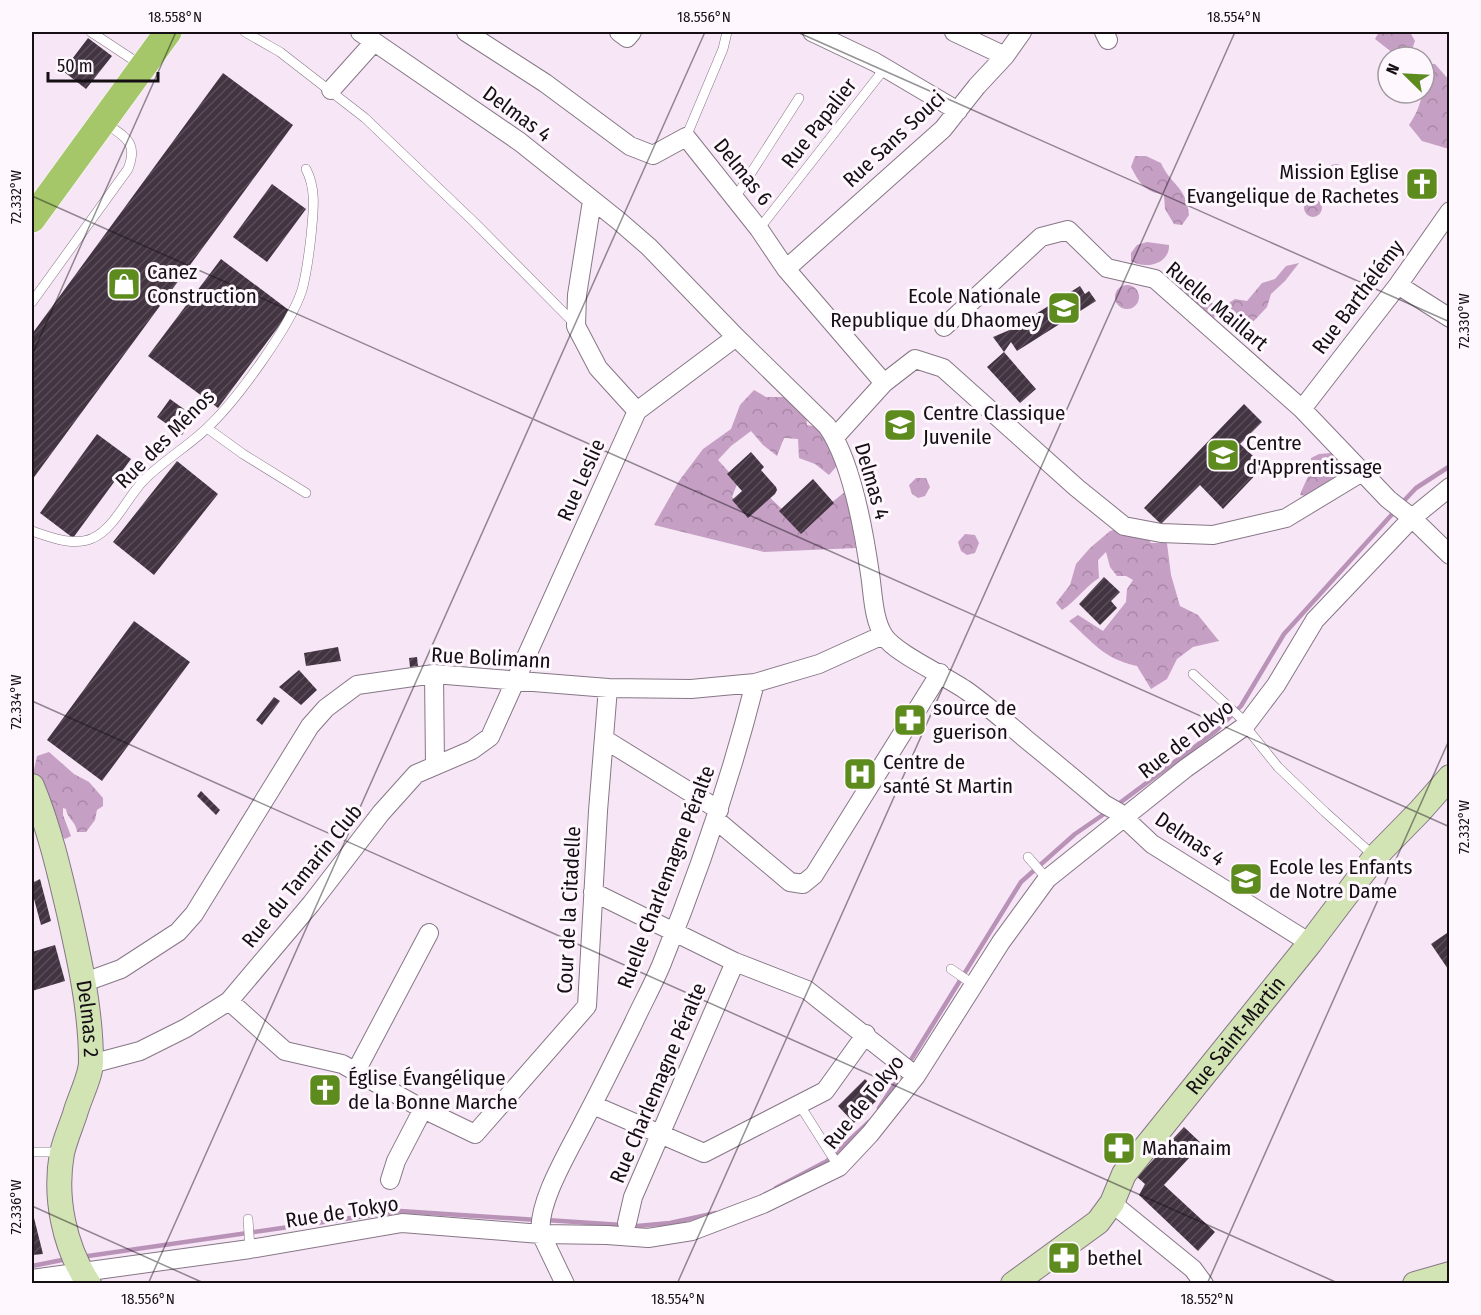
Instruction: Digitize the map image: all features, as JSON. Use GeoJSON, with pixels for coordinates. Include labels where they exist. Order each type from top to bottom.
{"type":"FeatureCollection","features":[{"type":"Feature","properties":{"kind":"main road"},"geometry":{"type":"LineString","coordinates":[[32,219],[168,32]]}},
{"type":"Feature","properties":{"kind":"street","name":"Delmas 6"},"geometry":{"type":"LineString","coordinates":[[466,32],[545,83],[630,146],[653,155],[686,137],[759,229],[786,269],[884,383]]}},
{"type":"Feature","properties":{"kind":"street"},"geometry":{"type":"LineString","coordinates":[[812,32],[885,68],[958,111]]}},
{"type":"Feature","properties":{"kind":"street"},"geometry":{"type":"LineString","coordinates":[[954,32],[1005,56]]}},
{"type":"Feature","properties":{"kind":"street","name":"Rue Sans Souci"},"geometry":{"type":"LineString","coordinates":[[786,269],[943,129],[977,86],[1005,56],[1022,32]]}},
{"type":"Feature","properties":{"kind":"street"},"geometry":{"type":"LineString","coordinates":[[331,90],[367,37]]}},
{"type":"Feature","properties":{"kind":"street","name":"Delmas 4"},"geometry":{"type":"LineString","coordinates":[[367,37],[520,142],[650,247],[736,337],[827,426],[835,437],[845,460],[865,542],[876,612],[883,635],[899,651],[940,673],[990,708],[1152,844],[1310,943]]}},
{"type":"Feature","properties":{"kind":"street"},"geometry":{"type":"LineString","coordinates":[[592,201],[577,295],[576,326],[598,368],[637,411]]}},
{"type":"Feature","properties":{"kind":"street","name":"Rue Barthélémy"},"geometry":{"type":"LineString","coordinates":[[1302,409],[1398,285],[1449,211]]}},
{"type":"Feature","properties":{"kind":"street","name":"Ruelle Maillart"},"geometry":{"type":"LineString","coordinates":[[944,327],[1041,237],[1068,230],[1107,268],[1155,279],[1302,409],[1388,499],[1412,518]]}},
{"type":"Feature","properties":{"kind":"street"},"geometry":{"type":"LineString","coordinates":[[1398,285],[1449,318]]}},
{"type":"Feature","properties":{"kind":"street","name":"Rue Leslie"},"geometry":{"type":"LineString","coordinates":[[515,681],[637,411],[736,337]]}},
{"type":"Feature","properties":{"kind":"street"},"geometry":{"type":"LineString","coordinates":[[835,437],[884,383],[915,358],[943,368],[1077,488],[1124,526],[1161,533],[1213,535],[1286,518],[1362,472]]}},
{"type":"Feature","properties":{"kind":"street","name":"Rue de Tokyo"},"geometry":{"type":"LineString","coordinates":[[32,1279],[85,1277],[250,1245],[402,1223],[541,1225],[607,1235],[648,1238],[692,1231],[763,1204],[839,1167],[863,1142],[916,1076],[971,983],[1044,876],[1115,811],[1186,768],[1244,723],[1276,685],[1315,620],[1412,518],[1449,487]]}},
{"type":"Feature","properties":{"kind":"street"},"geometry":{"type":"LineString","coordinates":[[1412,518],[1449,555]]}},
{"type":"Feature","properties":{"kind":"street","name":"Rue Bolimann"},"geometry":{"type":"LineString","coordinates":[[85,982],[121,969],[178,932],[194,914],[309,726],[326,708],[357,685],[434,674],[608,688],[691,689],[754,683],[819,664],[883,635]]}},
{"type":"Feature","properties":{"kind":"street"},"geometry":{"type":"LineString","coordinates":[[604,740],[717,814],[790,882],[803,884],[814,875],[940,673]]}},
{"type":"Feature","properties":{"kind":"street"},"geometry":{"type":"LineString","coordinates":[[434,674],[435,765]]}},
{"type":"Feature","properties":{"kind":"street","name":"Rue du Tamarin Club"},"geometry":{"type":"LineString","coordinates":[[91,1064],[140,1051],[186,1028],[229,1001],[311,904],[381,813],[416,774],[472,750],[490,737],[515,681]]}},
{"type":"Feature","properties":{"kind":"street","name":"Ruelle Charlemagne Péralte"},"geometry":{"type":"LineString","coordinates":[[541,1225],[554,1179],[662,964],[717,814],[740,743],[754,683]]}},
{"type":"Feature","properties":{"kind":"street","name":"Cour de la Citadelle"},"geometry":{"type":"LineString","coordinates":[[229,1001],[285,1051],[342,1064],[423,1109],[475,1134],[586,1006],[608,688]]}},
{"type":"Feature","properties":{"kind":"street","name":"Rue Saint-Martin"},"geometry":{"type":"LineString","coordinates":[[1013,1284],[1098,1222],[1112,1203],[1124,1174],[1310,943],[1375,857],[1449,777]]}},
{"type":"Feature","properties":{"kind":"street","name":"Delmas 2"},"geometry":{"type":"LineString","coordinates":[[32,786],[43,813],[59,870],[85,982],[91,1064],[62,1152],[60,1179],[61,1212],[70,1246],[85,1277]]}},
{"type":"Feature","properties":{"kind":"street"},"geometry":{"type":"LineString","coordinates":[[593,892],[735,962],[807,990],[866,1034],[916,1076]]}},
{"type":"Feature","properties":{"kind":"street"},"geometry":{"type":"LineString","coordinates":[[356,1071],[429,933]]}},
{"type":"Feature","properties":{"kind":"street","name":"Rue Charlemagne Péralte"},"geometry":{"type":"LineString","coordinates":[[627,1223],[633,1197],[735,962]]}},
{"type":"Feature","properties":{"kind":"street"},"geometry":{"type":"LineString","coordinates":[[593,1105],[704,1153],[825,1091],[866,1034]]}},
{"type":"Feature","properties":{"kind":"street"},"geometry":{"type":"LineString","coordinates":[[390,1180],[396,1161],[423,1109]]}},
{"type":"Feature","properties":{"kind":"street"},"geometry":{"type":"LineString","coordinates":[[1112,1203],[1193,1269],[1204,1284]]}},
{"type":"Feature","properties":{"kind":"street"},"geometry":{"type":"LineString","coordinates":[[541,1225],[565,1284]]}},
{"type":"Feature","properties":{"kind":"street"},"geometry":{"type":"LineString","coordinates":[[1415,1284],[1449,1274]]}},
{"type":"Feature","properties":{"kind":"lane"},"geometry":{"type":"LineString","coordinates":[[91,32],[142,66]]}},
{"type":"Feature","properties":{"kind":"lane"},"geometry":{"type":"LineString","coordinates":[[245,32],[280,52],[365,118],[474,222],[576,326]]}},
{"type":"Feature","properties":{"kind":"lane"},"geometry":{"type":"LineString","coordinates":[[686,137],[723,48],[727,32]]}},
{"type":"Feature","properties":{"kind":"lane","name":"Rue Papalier"},"geometry":{"type":"LineString","coordinates":[[759,229],[885,68]]}},
{"type":"Feature","properties":{"kind":"lane"},"geometry":{"type":"LineString","coordinates":[[735,198],[799,98]]}},
{"type":"Feature","properties":{"kind":"lane"},"geometry":{"type":"LineString","coordinates":[[32,302],[128,168],[133,156],[128,141],[102,121]]}},
{"type":"Feature","properties":{"kind":"lane","name":"Rue des Ménos"},"geometry":{"type":"LineString","coordinates":[[32,531],[73,542],[95,538],[107,528],[142,482],[207,428],[240,390],[279,335],[301,291],[308,264],[313,188],[306,169]]}},
{"type":"Feature","properties":{"kind":"lane"},"geometry":{"type":"LineString","coordinates":[[207,428],[243,454],[306,493]]}},
{"type":"Feature","properties":{"kind":"lane"},"geometry":{"type":"LineString","coordinates":[[1192,674],[1223,700],[1278,766],[1325,813],[1375,857]]}},
{"type":"Feature","properties":{"kind":"lane"},"geometry":{"type":"LineString","coordinates":[[1028,857],[1044,876]]}},
{"type":"Feature","properties":{"kind":"lane"},"geometry":{"type":"LineString","coordinates":[[951,969],[971,983]]}},
{"type":"Feature","properties":{"kind":"lane"},"geometry":{"type":"LineString","coordinates":[[799,1104],[839,1167]]}},
{"type":"Feature","properties":{"kind":"lane"},"geometry":{"type":"LineString","coordinates":[[32,1152],[62,1152]]}},
{"type":"Feature","properties":{"kind":"lane"},"geometry":{"type":"LineString","coordinates":[[248,1219],[250,1245]]}},
{"type":"Feature","properties":{"kind":"green space"},"geometry":{"type":"Polygon","coordinates":[[[1379,32],[1410,32],[1415,41],[1414,45],[1383,45],[1375,39],[1379,32]]]}},
{"type":"Feature","properties":{"kind":"green space"},"geometry":{"type":"Polygon","coordinates":[[[1436,65],[1449,80],[1449,149],[1422,141],[1409,125],[1419,105],[1436,105],[1436,65]]]}},
{"type":"Feature","properties":{"kind":"green space"},"geometry":{"type":"Polygon","coordinates":[[[1135,156],[1146,156],[1161,163],[1181,191],[1185,197],[1189,215],[1182,225],[1174,224],[1165,209],[1164,195],[1147,189],[1137,178],[1131,167],[1135,156]]]}},
{"type":"Feature","properties":{"kind":"green space"},"geometry":{"type":"Polygon","coordinates":[[[1336,164],[1342,167],[1345,173],[1342,179],[1336,182],[1330,179],[1327,173],[1330,167],[1336,164]]]}},
{"type":"Feature","properties":{"kind":"green space"},"geometry":{"type":"Polygon","coordinates":[[[1313,199],[1319,202],[1322,208],[1319,214],[1313,217],[1307,214],[1304,208],[1307,202],[1313,199]]]}},
{"type":"Feature","properties":{"kind":"green space"},"geometry":{"type":"Polygon","coordinates":[[[1147,242],[1169,245],[1165,257],[1156,264],[1149,265],[1131,261],[1131,253],[1137,245],[1147,242]]]}},
{"type":"Feature","properties":{"kind":"green space"},"geometry":{"type":"Polygon","coordinates":[[[1299,263],[1271,294],[1267,307],[1251,324],[1241,325],[1228,316],[1227,304],[1235,299],[1247,301],[1262,283],[1275,279],[1286,266],[1299,263]]]}},
{"type":"Feature","properties":{"kind":"green space"},"geometry":{"type":"Polygon","coordinates":[[[1182,274],[1190,280],[1191,290],[1203,289],[1215,307],[1214,322],[1173,283],[1182,274]]]}},
{"type":"Feature","properties":{"kind":"green space"},"geometry":{"type":"Polygon","coordinates":[[[1127,285],[1136,288],[1139,297],[1136,306],[1127,309],[1118,306],[1115,297],[1118,288],[1127,285]]]}},
{"type":"Feature","properties":{"kind":"green space"},"geometry":{"type":"Polygon","coordinates":[[[754,390],[766,397],[794,397],[806,412],[807,425],[827,429],[841,461],[829,475],[815,464],[799,458],[798,439],[784,438],[777,456],[751,431],[731,446],[718,460],[738,482],[732,497],[741,506],[764,492],[801,527],[846,491],[856,548],[764,552],[654,525],[679,481],[703,449],[731,429],[740,405],[754,390]]]}},
{"type":"Feature","properties":{"kind":"green space"},"geometry":{"type":"Polygon","coordinates":[[[1331,453],[1339,456],[1352,474],[1312,497],[1300,495],[1309,473],[1311,458],[1319,454],[1331,453]]]}},
{"type":"Feature","properties":{"kind":"green space"},"geometry":{"type":"Polygon","coordinates":[[[916,478],[926,478],[930,487],[925,496],[918,498],[912,494],[909,485],[916,478]]]}},
{"type":"Feature","properties":{"kind":"green space"},"geometry":{"type":"Polygon","coordinates":[[[1124,527],[1132,537],[1142,530],[1151,543],[1167,543],[1171,575],[1180,606],[1198,615],[1219,641],[1193,647],[1177,659],[1167,679],[1151,689],[1137,666],[1107,654],[1069,621],[1078,615],[1103,631],[1126,602],[1127,589],[1133,580],[1126,576],[1117,576],[1110,567],[1106,552],[1098,560],[1099,578],[1062,610],[1056,603],[1070,585],[1076,564],[1090,548],[1110,531],[1124,527]]]}},
{"type":"Feature","properties":{"kind":"green space"},"geometry":{"type":"Polygon","coordinates":[[[965,534],[975,535],[979,543],[975,553],[967,555],[961,551],[958,542],[965,534]]]}},
{"type":"Feature","properties":{"kind":"green space"},"geometry":{"type":"Polygon","coordinates":[[[49,752],[74,774],[89,782],[103,798],[103,806],[97,810],[95,820],[86,832],[77,832],[66,809],[63,808],[63,815],[71,836],[65,839],[59,834],[33,774],[37,756],[49,752]]]}},
{"type":"Feature","properties":{"kind":"building"},"geometry":{"type":"Polygon","coordinates":[[[88,38],[112,56],[86,89],[63,71],[88,38]]]}},
{"type":"Feature","properties":{"kind":"building"},"geometry":{"type":"Polygon","coordinates":[[[223,73],[293,125],[32,480],[32,334],[223,73]]]}},
{"type":"Feature","properties":{"kind":"building"},"geometry":{"type":"Polygon","coordinates":[[[272,184],[306,209],[267,262],[233,237],[272,184]]]}},
{"type":"Feature","properties":{"kind":"building"},"geometry":{"type":"Polygon","coordinates":[[[221,259],[290,311],[218,408],[148,356],[221,259]]]}},
{"type":"Feature","properties":{"kind":"building"},"geometry":{"type":"Polygon","coordinates":[[[1080,286],[1085,294],[1089,291],[1096,301],[1017,351],[1011,342],[1004,352],[993,337],[1012,329],[1080,286]]]}},
{"type":"Feature","properties":{"kind":"building"},"geometry":{"type":"Polygon","coordinates":[[[1004,352],[1036,389],[1020,403],[987,367],[1004,352]]]}},
{"type":"Feature","properties":{"kind":"building"},"geometry":{"type":"Polygon","coordinates":[[[170,399],[195,417],[182,435],[157,417],[170,399]]]}},
{"type":"Feature","properties":{"kind":"building","name":"Centre d'Apprentissage"},"geometry":{"type":"Polygon","coordinates":[[[1244,404],[1262,422],[1240,444],[1264,466],[1223,509],[1200,485],[1161,524],[1144,508],[1244,404]]]}},
{"type":"Feature","properties":{"kind":"building"},"geometry":{"type":"Polygon","coordinates":[[[97,434],[131,459],[73,538],[40,513],[97,434]]]}},
{"type":"Feature","properties":{"kind":"building"},"geometry":{"type":"Polygon","coordinates":[[[751,452],[764,467],[761,470],[777,490],[748,518],[732,500],[742,491],[727,474],[751,452]]]}},
{"type":"Feature","properties":{"kind":"building"},"geometry":{"type":"Polygon","coordinates":[[[177,461],[218,494],[154,575],[113,542],[177,461]]]}},
{"type":"Feature","properties":{"kind":"building"},"geometry":{"type":"Polygon","coordinates":[[[813,479],[834,503],[801,534],[779,511],[813,479]]]}},
{"type":"Feature","properties":{"kind":"building"},"geometry":{"type":"Polygon","coordinates":[[[1104,577],[1120,592],[1111,601],[1117,608],[1100,625],[1079,604],[1104,577]]]}},
{"type":"Feature","properties":{"kind":"building"},"geometry":{"type":"Polygon","coordinates":[[[134,621],[190,662],[102,781],[47,740],[134,621]]]}},
{"type":"Feature","properties":{"kind":"building"},"geometry":{"type":"Polygon","coordinates":[[[338,647],[341,661],[306,666],[304,653],[338,647]]]}},
{"type":"Feature","properties":{"kind":"building"},"geometry":{"type":"Polygon","coordinates":[[[417,657],[418,666],[410,667],[409,658],[417,657]]]}},
{"type":"Feature","properties":{"kind":"building"},"geometry":{"type":"Polygon","coordinates":[[[299,670],[317,690],[301,705],[279,687],[299,670]]]}},
{"type":"Feature","properties":{"kind":"building"},"geometry":{"type":"Polygon","coordinates":[[[274,697],[280,701],[262,725],[256,720],[274,697]]]}},
{"type":"Feature","properties":{"kind":"building"},"geometry":{"type":"Polygon","coordinates":[[[201,791],[220,810],[216,815],[197,796],[201,791]]]}},
{"type":"Feature","properties":{"kind":"building"},"geometry":{"type":"Polygon","coordinates":[[[40,879],[51,921],[41,925],[34,899],[32,900],[32,883],[40,879]]]}},
{"type":"Feature","properties":{"kind":"building"},"geometry":{"type":"Polygon","coordinates":[[[1450,931],[1450,972],[1431,944],[1450,931]]]}},
{"type":"Feature","properties":{"kind":"building"},"geometry":{"type":"Polygon","coordinates":[[[55,945],[65,981],[32,991],[32,952],[55,945]]]}},
{"type":"Feature","properties":{"kind":"building"},"geometry":{"type":"Polygon","coordinates":[[[865,1079],[881,1096],[854,1123],[838,1106],[865,1079]]]}},
{"type":"Feature","properties":{"kind":"building"},"geometry":{"type":"Polygon","coordinates":[[[1184,1127],[1202,1144],[1164,1185],[1215,1232],[1198,1251],[1139,1195],[1145,1184],[1137,1177],[1184,1127]]]}},
{"type":"Feature","properties":{"kind":"building"},"geometry":{"type":"Polygon","coordinates":[[[32,1210],[43,1254],[32,1255],[32,1210]]]}},
{"type":"Feature","properties":{"kind":"waterway"},"geometry":{"type":"LineString","coordinates":[[1400,505],[1416,488],[1450,466]]}},
{"type":"Feature","properties":{"kind":"waterway"},"geometry":{"type":"LineString","coordinates":[[1117,805],[1216,731],[1241,706],[1284,634],[1395,511]]}},
{"type":"Feature","properties":{"kind":"waterway"},"geometry":{"type":"LineString","coordinates":[[909,1063],[1021,882],[1075,834],[1107,812]]}},
{"type":"Feature","properties":{"kind":"waterway"},"geometry":{"type":"LineString","coordinates":[[879,1108],[904,1070]]}},
{"type":"Feature","properties":{"kind":"waterway"},"geometry":{"type":"LineString","coordinates":[[776,1188],[827,1161],[869,1122]]}},
{"type":"Feature","properties":{"kind":"waterway"},"geometry":{"type":"LineString","coordinates":[[81,1257],[400,1211],[537,1220]]}},
{"type":"Feature","properties":{"kind":"waterway"},"geometry":{"type":"LineString","coordinates":[[546,1220],[637,1226],[670,1223],[716,1213]]}},
{"type":"Feature","properties":{"kind":"waterway"},"geometry":{"type":"LineString","coordinates":[[32,1266],[67,1259]]}},
{"type":"Feature","properties":{"kind":"place","name":"Mission Eglise Evangelique de Rachetes"},"geometry":{"type":"Point","coordinates":[1422,184]}},
{"type":"Feature","properties":{"kind":"place","name":"Canez Construction"},"geometry":{"type":"Point","coordinates":[124,284]}},
{"type":"Feature","properties":{"kind":"place","name":"Ecole Nationale Republique du Dhaomey"},"geometry":{"type":"Point","coordinates":[1064,308]}},
{"type":"Feature","properties":{"kind":"place","name":"Centre Classique Juvenile"},"geometry":{"type":"Point","coordinates":[900,425]}},
{"type":"Feature","properties":{"kind":"place","name":"Centre d'Apprentissage"},"geometry":{"type":"Point","coordinates":[1223,455]}},
{"type":"Feature","properties":{"kind":"place","name":"source de guerison"},"geometry":{"type":"Point","coordinates":[910,720]}},
{"type":"Feature","properties":{"kind":"place","name":"Centre de santé St Martin"},"geometry":{"type":"Point","coordinates":[860,774]}},
{"type":"Feature","properties":{"kind":"place","name":"Ecole les Enfants de Notre Dame"},"geometry":{"type":"Point","coordinates":[1246,879]}},
{"type":"Feature","properties":{"kind":"place","name":"Église Évangélique de la Bonne Marche"},"geometry":{"type":"Point","coordinates":[325,1090]}},
{"type":"Feature","properties":{"kind":"place","name":"Mahanaim"},"geometry":{"type":"Point","coordinates":[1119,1148]}},
{"type":"Feature","properties":{"kind":"place","name":"bethel"},"geometry":{"type":"Point","coordinates":[1064,1258]}}]}
